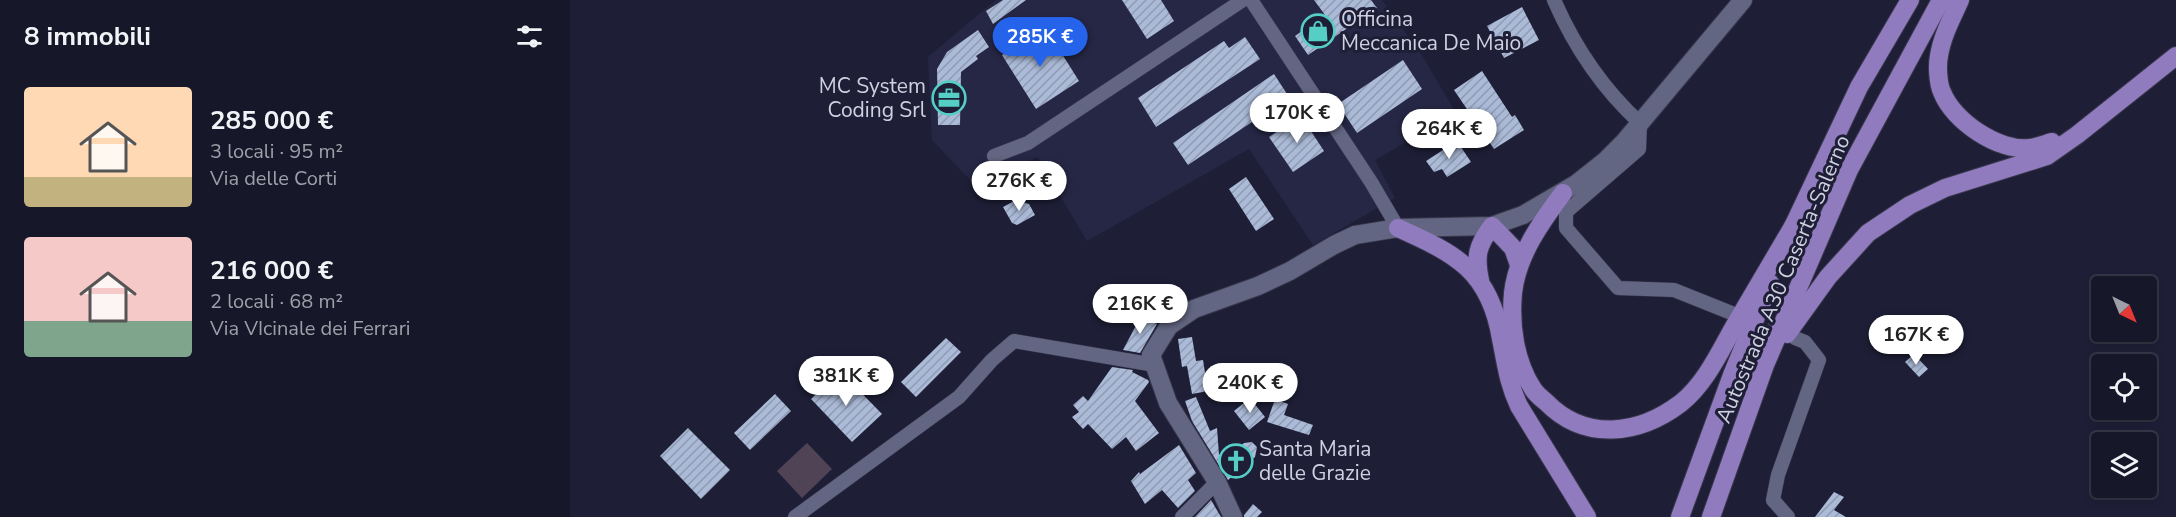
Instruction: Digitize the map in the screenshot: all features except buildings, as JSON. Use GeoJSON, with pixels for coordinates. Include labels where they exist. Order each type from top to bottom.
{"type":"FeatureCollection","features":[{"type":"Feature","properties":{"kind":"highway","name":"Autostrada A30 Caserta-Salerno"},"geometry":{"type":"LineString","coordinates":[[1680,517],[1732,375],[1795,223],[1859,87],[1910,0]]}},
{"type":"Feature","properties":{"kind":"highway","name":"Autostrada A30 Caserta-Salerno"},"geometry":{"type":"LineString","coordinates":[[1711,517],[1765,365],[1849,170],[1941,0]]}},
{"type":"Feature","properties":{"kind":"highway"},"geometry":{"type":"LineString","coordinates":[[1960,0],[1947,26],[1938,57],[1941,92],[1961,120],[1978,133],[2002,144],[2029,148],[2077,135]]}},
{"type":"Feature","properties":{"kind":"highway"},"geometry":{"type":"LineString","coordinates":[[1765,365],[1828,277],[1868,233],[1910,205],[1945,188],[2047,156],[2176,56]]}},
{"type":"Feature","properties":{"kind":"highway"},"geometry":{"type":"LineString","coordinates":[[1563,193],[1544,218],[1519,265],[1513,292],[1513,326],[1516,348],[1534,391],[1554,411],[1576,425],[1601,430],[1625,429],[1668,412],[1684,401],[1715,361],[1795,223]]}},
{"type":"Feature","properties":{"kind":"highway"},"geometry":{"type":"LineString","coordinates":[[1480,280],[1477,265],[1478,250],[1492,226],[1513,248],[1519,265]]}},
{"type":"Feature","properties":{"kind":"highway"},"geometry":{"type":"LineString","coordinates":[[1398,228],[1439,246],[1461,261],[1480,280],[1490,298],[1496,316],[1510,388],[1587,517]]}},
{"type":"Feature","properties":{"kind":"street"},"geometry":{"type":"LineString","coordinates":[[994,156],[1028,143],[1243,0]]}},
{"type":"Feature","properties":{"kind":"street"},"geometry":{"type":"LineString","coordinates":[[1251,0],[1371,182],[1398,228]]}},
{"type":"Feature","properties":{"kind":"street"},"geometry":{"type":"LineString","coordinates":[[1554,0],[1564,23],[1602,81],[1640,123],[1639,149],[1566,212],[1566,228],[1618,288],[1674,290],[1734,314]]}},
{"type":"Feature","properties":{"kind":"street"},"geometry":{"type":"LineString","coordinates":[[1233,517],[1217,482],[1168,403],[1151,355],[1169,326],[1194,309],[1279,276],[1355,235],[1398,228],[1492,226],[1523,215],[1563,193],[1605,161],[1640,123],[1743,0]]}},
{"type":"Feature","properties":{"kind":"street"},"geometry":{"type":"LineString","coordinates":[[1788,517],[1773,500],[1778,475],[1819,360],[1805,342],[1795,338]]}},
{"type":"Feature","properties":{"kind":"street"},"geometry":{"type":"LineString","coordinates":[[795,517],[959,397],[992,360],[1014,341],[1155,365]]}},
{"type":"Feature","properties":{"kind":"street"},"geometry":{"type":"LineString","coordinates":[[1182,517],[1217,482]]}},
{"type":"Feature","properties":{"kind":"shaded area"},"geometry":{"type":"Polygon","coordinates":[[[996,0],[1382,0],[1423,57],[1456,113],[1375,160],[1395,198],[1313,245],[1249,149],[1087,241],[1037,157],[977,187],[932,140],[928,57],[996,0]]]}},
{"type":"Feature","properties":{"kind":"shaded area"},"geometry":{"type":"Polygon","coordinates":[[[807,443],[832,469],[802,498],[777,471],[807,443]]]}},
{"type":"Feature","properties":{"kind":"tunnel"},"geometry":{"type":"LineString","coordinates":[[1747,319],[1788,335]]}},
{"type":"Feature","properties":{"kind":"place","name":"Officina Meccanica De Maio"},"geometry":{"type":"Point","coordinates":[1318,31]}},
{"type":"Feature","properties":{"kind":"place","name":"MC System Coding Srl"},"geometry":{"type":"Point","coordinates":[949,98]}},
{"type":"Feature","properties":{"kind":"place","name":"Santa Maria delle Grazie"},"geometry":{"type":"Point","coordinates":[1236,461]}}]}
